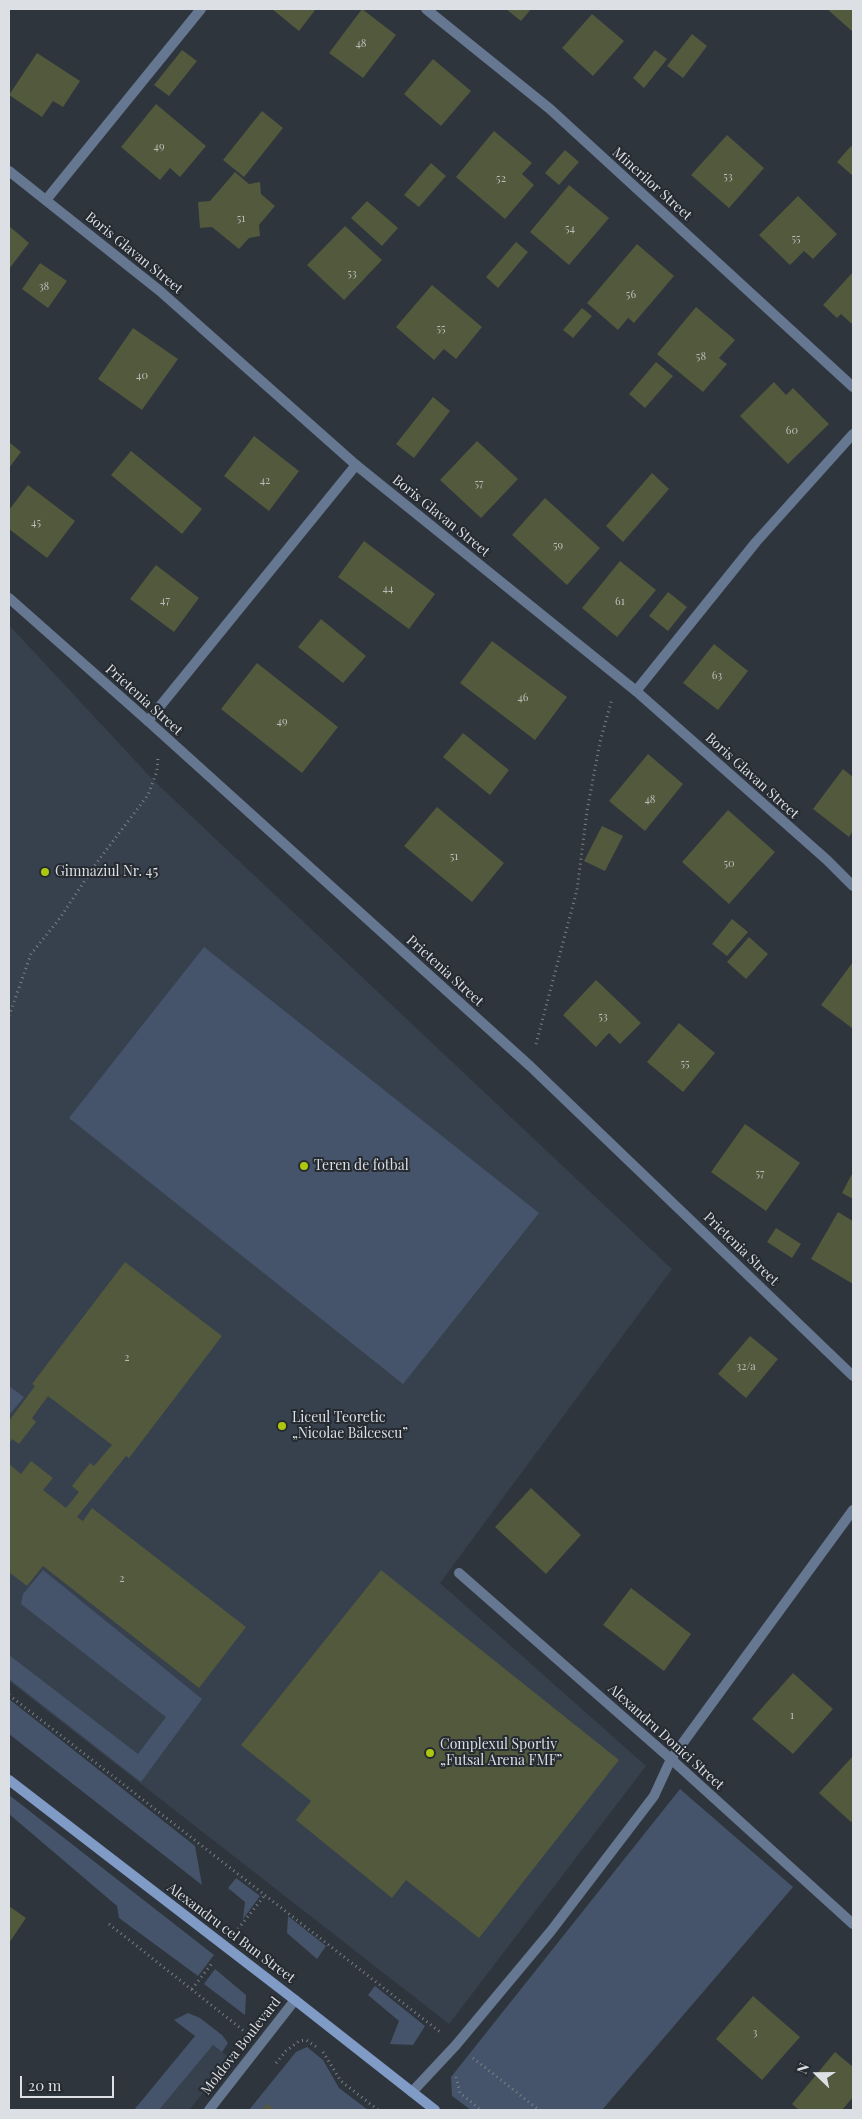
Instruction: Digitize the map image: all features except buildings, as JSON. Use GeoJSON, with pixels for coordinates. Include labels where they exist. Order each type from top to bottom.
{"type":"FeatureCollection","features":[{"type":"Feature","properties":{"kind":"street"},"geometry":{"type":"LineString","coordinates":[[46,200],[201,9]]}},
{"type":"Feature","properties":{"kind":"street","name":"Minerilor Street"},"geometry":{"type":"LineString","coordinates":[[426,9],[550,109],[853,387]]}},
{"type":"Feature","properties":{"kind":"street","name":"Boris Glavan Street"},"geometry":{"type":"LineString","coordinates":[[9,171],[160,290],[356,464],[636,691],[853,886]]}},
{"type":"Feature","properties":{"kind":"street"},"geometry":{"type":"LineString","coordinates":[[636,691],[756,542],[853,434]]}},
{"type":"Feature","properties":{"kind":"street"},"geometry":{"type":"LineString","coordinates":[[148,722],[356,464]]}},
{"type":"Feature","properties":{"kind":"street","name":"Prietenia Street"},"geometry":{"type":"LineString","coordinates":[[9,598],[530,1066],[853,1376]]}},
{"type":"Feature","properties":{"kind":"street"},"geometry":{"type":"LineString","coordinates":[[412,2092],[456,2044],[551,1932],[654,1796],[671,1759],[853,1510]]}},
{"type":"Feature","properties":{"kind":"street","name":"Alexandru Donici Street"},"geometry":{"type":"LineString","coordinates":[[459,1573],[671,1759],[853,1924]]}},
{"type":"Feature","properties":{"kind":"street","name":"Alexandru cel Bun Street"},"geometry":{"type":"LineString","coordinates":[[9,1780],[435,2110]]}},
{"type":"Feature","properties":{"kind":"street","name":"Moldova Boulevard"},"geometry":{"type":"LineString","coordinates":[[208,2110],[295,2000]]}},
{"type":"Feature","properties":{"kind":"path"},"geometry":{"type":"LineString","coordinates":[[530,1066],[577,890],[587,811],[600,742],[618,678]]}},
{"type":"Feature","properties":{"kind":"path"},"geometry":{"type":"LineString","coordinates":[[9,1016],[31,954],[60,918],[95,865],[148,795],[157,771],[158,760],[156,739],[148,722]]}},
{"type":"Feature","properties":{"kind":"path"},"geometry":{"type":"LineString","coordinates":[[9,1695],[539,2110]]}},
{"type":"Feature","properties":{"kind":"path"},"geometry":{"type":"LineString","coordinates":[[109,1924],[260,2044]]}},
{"type":"Feature","properties":{"kind":"path"},"geometry":{"type":"LineString","coordinates":[[273,2066],[298,2041],[306,2040],[325,2053],[341,2081],[378,2110]]}},
{"type":"Feature","properties":{"kind":"path"},"geometry":{"type":"LineString","coordinates":[[466,2064],[472,2057]]}},
{"type":"Feature","properties":{"kind":"path"},"geometry":{"type":"LineString","coordinates":[[461,2071],[456,2078],[460,2093],[481,2110]]}},
{"type":"Feature","properties":{"kind":"shaded area","name":"Liceul Teoretic „Nicolae Bălcescu”"},"geometry":{"type":"Polygon","coordinates":[[[9,625],[153,780],[672,1269],[440,1583],[646,1766],[449,2024],[9,1681],[9,625]]]}},
{"type":"Feature","properties":{"kind":"shaded area","name":"Teren de fotbal"},"geometry":{"type":"Polygon","coordinates":[[[204,947],[539,1213],[403,1384],[69,1118],[204,947]]]}},
{"type":"Feature","properties":{"kind":"shaded area"},"geometry":{"type":"Polygon","coordinates":[[[9,1386],[24,1397],[9,1415],[9,1386]]]}},
{"type":"Feature","properties":{"kind":"shaded area"},"geometry":{"type":"Polygon","coordinates":[[[43,1570],[202,1699],[141,1782],[9,1679],[9,1655],[138,1754],[166,1717],[21,1604],[23,1594],[43,1570]]]}},
{"type":"Feature","properties":{"kind":"shaded area"},"geometry":{"type":"Polygon","coordinates":[[[9,1699],[195,1846],[202,1885],[9,1734],[9,1699]]]}},
{"type":"Feature","properties":{"kind":"shaded area"},"geometry":{"type":"Polygon","coordinates":[[[680,1789],[793,1887],[602,2110],[471,2110],[452,2096],[451,2077],[680,1789]]]}},
{"type":"Feature","properties":{"kind":"shaded area"},"geometry":{"type":"Polygon","coordinates":[[[9,1795],[214,1955],[198,1976],[119,1918],[117,1906],[9,1814],[9,1795]]]}},
{"type":"Feature","properties":{"kind":"shaded area"},"geometry":{"type":"Polygon","coordinates":[[[236,1878],[260,1896],[243,1919],[245,1902],[228,1888],[236,1878]]]}},
{"type":"Feature","properties":{"kind":"shaded area"},"geometry":{"type":"Polygon","coordinates":[[[288,1916],[326,1946],[317,1959],[287,1933],[288,1916]]]}},
{"type":"Feature","properties":{"kind":"shaded area"},"geometry":{"type":"Polygon","coordinates":[[[215,1969],[246,1995],[245,2015],[204,1984],[215,1969]]]}},
{"type":"Feature","properties":{"kind":"shaded area"},"geometry":{"type":"Polygon","coordinates":[[[375,1986],[425,2026],[413,2045],[390,2044],[399,2021],[368,1995],[375,1986]]]}},
{"type":"Feature","properties":{"kind":"shaded area"},"geometry":{"type":"Polygon","coordinates":[[[188,2013],[200,2018],[222,2035],[228,2043],[222,2052],[213,2045],[159,2110],[134,2110],[195,2036],[174,2020],[188,2013]]]}},
{"type":"Feature","properties":{"kind":"shaded area"},"geometry":{"type":"Polygon","coordinates":[[[213,2045],[231,2059],[189,2110],[159,2110],[213,2045]]]}},
{"type":"Feature","properties":{"kind":"shaded area"},"geometry":{"type":"Polygon","coordinates":[[[307,2047],[323,2060],[339,2088],[368,2110],[249,2110],[296,2052],[307,2047]]]}},
{"type":"Feature","properties":{"kind":"place","name":"Gimnaziul Nr. 45"},"geometry":{"type":"Point","coordinates":[45,872]}},
{"type":"Feature","properties":{"kind":"place","name":"Teren de fotbal"},"geometry":{"type":"Point","coordinates":[304,1166]}},
{"type":"Feature","properties":{"kind":"place","name":"Liceul Teoretic „Nicolae Bălcescu”"},"geometry":{"type":"Point","coordinates":[282,1426]}},
{"type":"Feature","properties":{"kind":"place","name":"Complexul Sportiv „Futsal Arena FMF”"},"geometry":{"type":"Point","coordinates":[430,1753]}}]}
